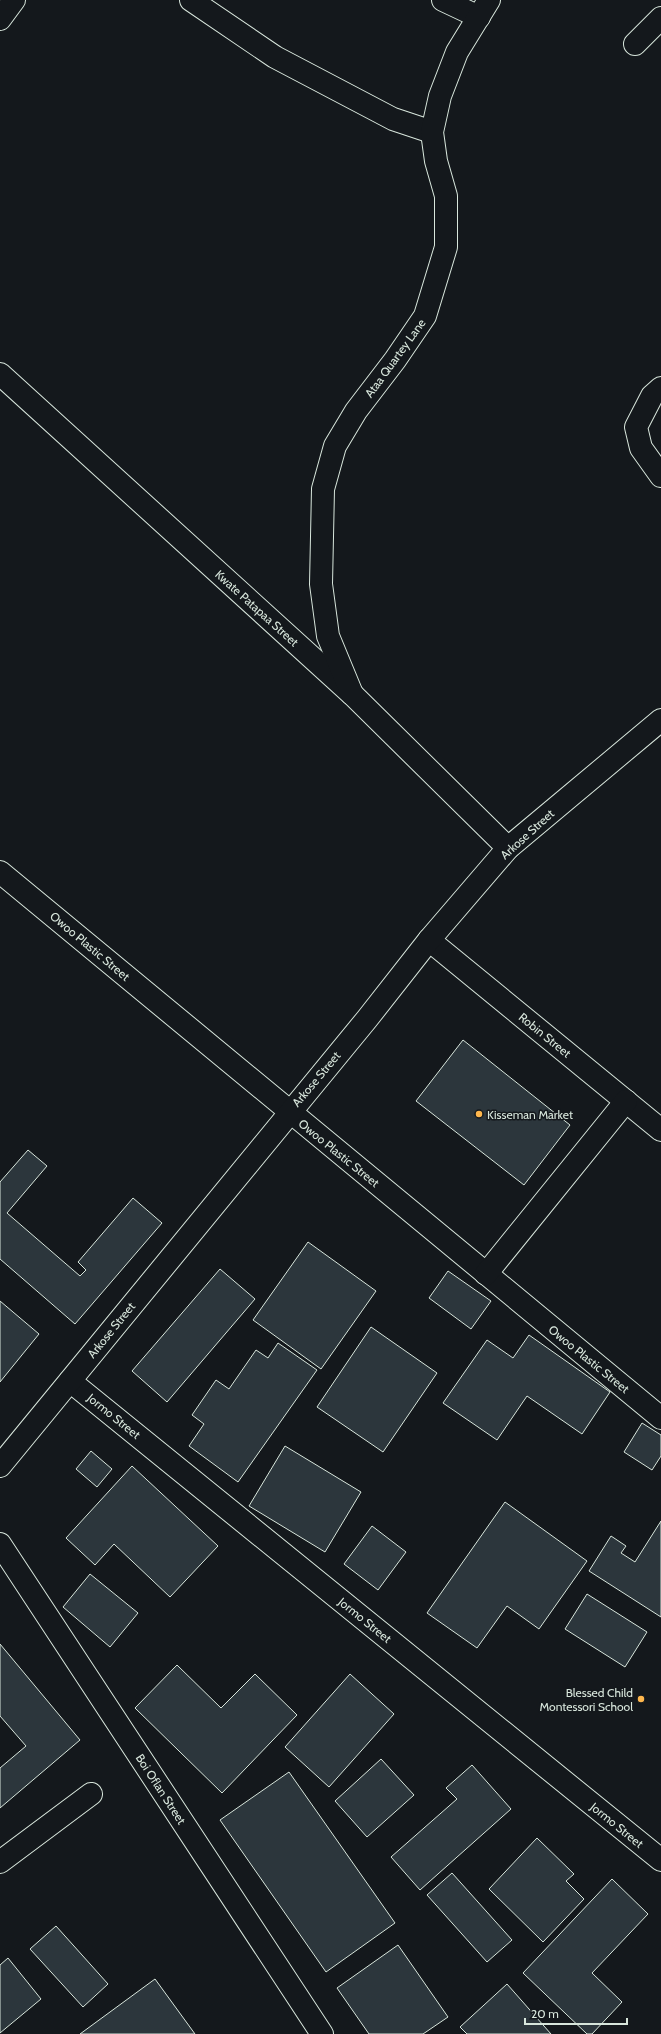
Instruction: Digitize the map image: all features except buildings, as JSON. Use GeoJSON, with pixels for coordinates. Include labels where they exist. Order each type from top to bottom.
{"type":"FeatureCollection","features":[{"type":"Feature","properties":{"kind":"street"},"geometry":{"type":"LineString","coordinates":[[0,19],[14,0]]}},
{"type":"Feature","properties":{"kind":"street"},"geometry":{"type":"LineString","coordinates":[[191,0],[274,57],[393,119],[432,132]]}},
{"type":"Feature","properties":{"kind":"street"},"geometry":{"type":"LineString","coordinates":[[444,0],[484,8]]}},
{"type":"Feature","properties":{"kind":"street","name":"Ataa Quartey Lane"},"geometry":{"type":"LineString","coordinates":[[352,694],[328,636],[322,584],[323,489],[335,446],[356,411],[395,360],[425,316],[446,247],[446,196],[436,162],[432,132],[440,96],[457,52],[484,8]]}},
{"type":"Feature","properties":{"kind":"street"},"geometry":{"type":"LineString","coordinates":[[635,44],[661,18]]}},
{"type":"Feature","properties":{"kind":"street","name":"Kwate Patapaa Street"},"geometry":{"type":"LineString","coordinates":[[0,374],[352,694],[508,848]]}},
{"type":"Feature","properties":{"kind":"street"},"geometry":{"type":"LineString","coordinates":[[661,388],[652,396],[636,426],[641,448],[661,476]]}},
{"type":"Feature","properties":{"kind":"street","name":"Arkose Street"},"geometry":{"type":"LineString","coordinates":[[0,1466],[429,940],[508,848],[661,720]]}},
{"type":"Feature","properties":{"kind":"street","name":"Owoo Plastic Street"},"geometry":{"type":"LineString","coordinates":[[0,872],[661,1418]]}},
{"type":"Feature","properties":{"kind":"street","name":"Robin Street"},"geometry":{"type":"LineString","coordinates":[[429,940],[661,1130]]}},
{"type":"Feature","properties":{"kind":"street"},"geometry":{"type":"LineString","coordinates":[[486,1274],[626,1101]]}},
{"type":"Feature","properties":{"kind":"street","name":"Jormo Street"},"geometry":{"type":"LineString","coordinates":[[70,1381],[661,1860]]}},
{"type":"Feature","properties":{"kind":"street","name":"Boi Oflan Street"},"geometry":{"type":"LineString","coordinates":[[0,1544],[322,2034]]}},
{"type":"Feature","properties":{"kind":"street"},"geometry":{"type":"LineString","coordinates":[[0,1862],[91,1794]]}},
{"type":"Feature","properties":{"kind":"place","name":"Kisseman Market"},"geometry":{"type":"Point","coordinates":[479,1114]}},
{"type":"Feature","properties":{"kind":"place","name":"Blessed Child Montessori School"},"geometry":{"type":"Point","coordinates":[641,1699]}}]}
